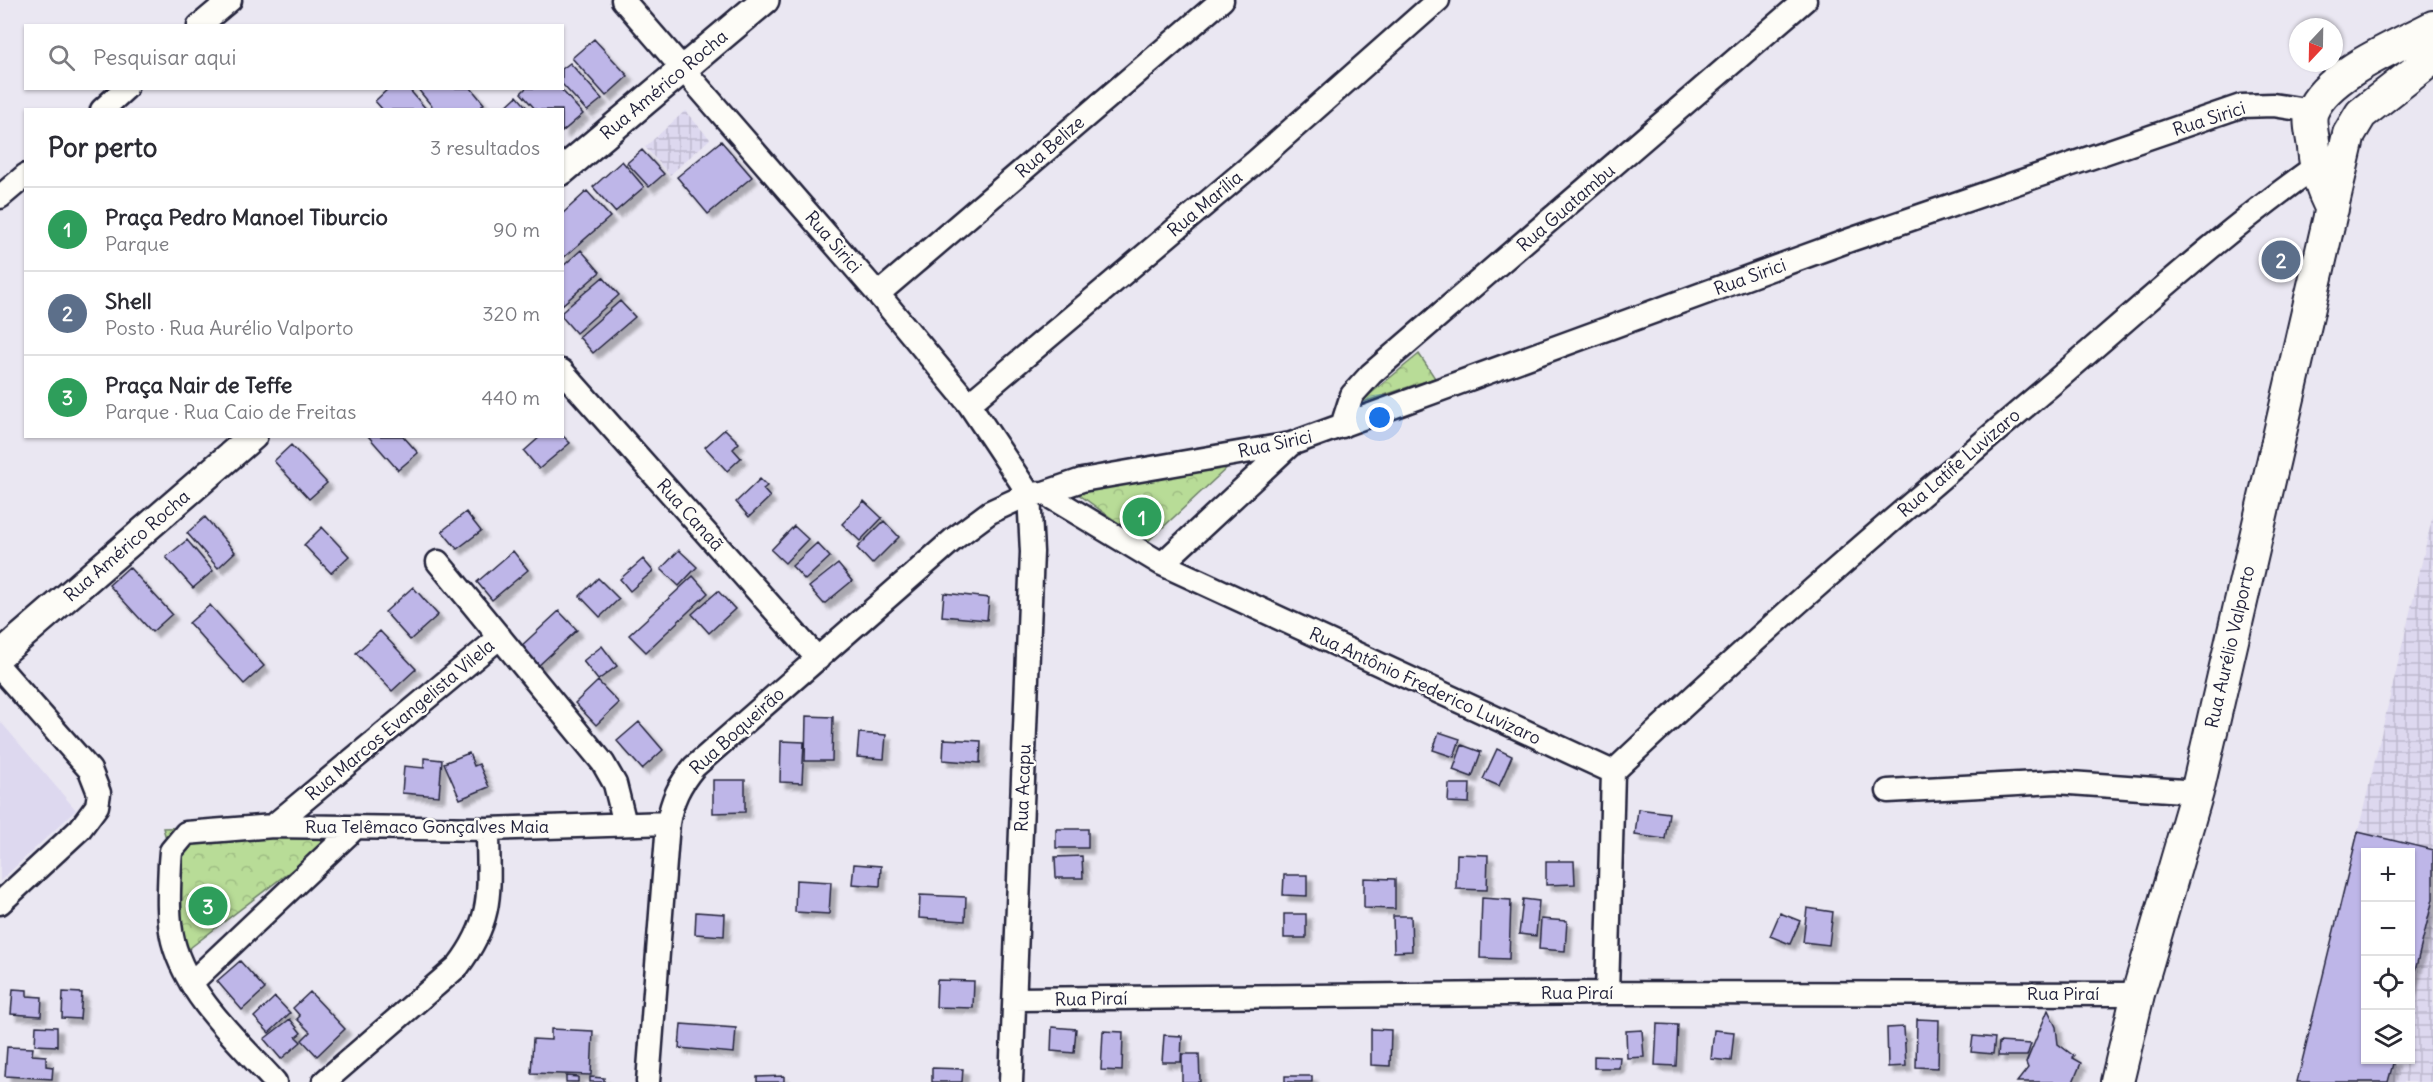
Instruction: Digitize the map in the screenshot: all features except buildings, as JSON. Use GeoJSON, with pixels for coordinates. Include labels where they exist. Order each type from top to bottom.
{"type":"FeatureCollection","features":[{"type":"Feature","properties":{"kind":"main road"},"geometry":{"type":"LineString","coordinates":[[2332,209],[2320,187],[2312,111],[2328,88],[2343,77],[2433,27]]}},
{"type":"Feature","properties":{"kind":"main road"},"geometry":{"type":"LineString","coordinates":[[2332,209],[2353,124],[2370,106],[2433,58]]}},
{"type":"Feature","properties":{"kind":"main road","name":"Rua Aurélio Valporto"},"geometry":{"type":"LineString","coordinates":[[2117,1082],[2138,994],[2197,792],[2332,209]]}},
{"type":"Feature","properties":{"kind":"street","name":"Rua Sirici"},"geometry":{"type":"LineString","coordinates":[[623,0],[878,294],[969,404],[1036,494],[1082,480],[1291,444],[1850,240],[2241,106],[2273,105],[2312,111]]}},
{"type":"Feature","properties":{"kind":"street","name":"Rua Américo Rocha"},"geometry":{"type":"LineString","coordinates":[[564,169],[765,0]]}},
{"type":"Feature","properties":{"kind":"street","name":"Rua Belize"},"geometry":{"type":"LineString","coordinates":[[878,294],[1222,0]]}},
{"type":"Feature","properties":{"kind":"street","name":"Rua Marília"},"geometry":{"type":"LineString","coordinates":[[969,404],[1254,163],[1438,0]]}},
{"type":"Feature","properties":{"kind":"street","name":"Rua Guatambu"},"geometry":{"type":"LineString","coordinates":[[1342,426],[1352,395],[1371,374],[1805,0]]}},
{"type":"Feature","properties":{"kind":"street"},"geometry":{"type":"LineString","coordinates":[[104,108],[124,90]]}},
{"type":"Feature","properties":{"kind":"street","name":"Rua Latife Luvizaro"},"geometry":{"type":"LineString","coordinates":[[1613,772],[1704,684],[1967,455],[2244,221],[2316,166]]}},
{"type":"Feature","properties":{"kind":"street"},"geometry":{"type":"LineString","coordinates":[[0,197],[24,177]]}},
{"type":"Feature","properties":{"kind":"street","name":"Rua Canaã"},"geometry":{"type":"LineString","coordinates":[[564,373],[818,659]]}},
{"type":"Feature","properties":{"kind":"street","name":"Rua Américo Rocha"},"geometry":{"type":"LineString","coordinates":[[0,655],[252,438]]}},
{"type":"Feature","properties":{"kind":"street"},"geometry":{"type":"LineString","coordinates":[[1161,564],[1291,444]]}},
{"type":"Feature","properties":{"kind":"street","name":"Rua Antônio Frederico Luvizaro"},"geometry":{"type":"LineString","coordinates":[[1036,494],[1161,564],[1613,772]]}},
{"type":"Feature","properties":{"kind":"street","name":"Rua Boqueirão"},"geometry":{"type":"LineString","coordinates":[[648,1082],[668,823],[672,802],[681,783],[694,767],[965,530],[990,512],[1036,494]]}},
{"type":"Feature","properties":{"kind":"street","name":"Rua Acapu"},"geometry":{"type":"LineString","coordinates":[[1011,1082],[1036,494]]}},
{"type":"Feature","properties":{"kind":"street"},"geometry":{"type":"LineString","coordinates":[[438,562],[603,763],[615,784],[625,825]]}},
{"type":"Feature","properties":{"kind":"street","name":"Rua Marcos Evangelista Vilela"},"geometry":{"type":"LineString","coordinates":[[273,826],[500,637]]}},
{"type":"Feature","properties":{"kind":"street"},"geometry":{"type":"LineString","coordinates":[[0,668],[90,770],[99,793],[97,806],[80,829],[0,903]]}},
{"type":"Feature","properties":{"kind":"street"},"geometry":{"type":"LineString","coordinates":[[1607,993],[1613,772]]}},
{"type":"Feature","properties":{"kind":"street"},"geometry":{"type":"LineString","coordinates":[[1888,791],[2056,782],[2197,792]]}},
{"type":"Feature","properties":{"kind":"street","name":"Rua Telêmaco Gonçalves Maia"},"geometry":{"type":"LineString","coordinates":[[191,983],[172,940],[169,895],[171,851],[186,833],[273,826],[488,829],[668,823]]}},
{"type":"Feature","properties":{"kind":"street"},"geometry":{"type":"LineString","coordinates":[[275,1082],[191,983],[356,827]]}},
{"type":"Feature","properties":{"kind":"street"},"geometry":{"type":"LineString","coordinates":[[324,1082],[458,966],[472,947],[482,929],[487,908],[488,829]]}},
{"type":"Feature","properties":{"kind":"street","name":"Rua Piraí"},"geometry":{"type":"LineString","coordinates":[[1015,999],[1607,993],[2138,994]]}},
{"type":"Feature","properties":{"kind":"shaded area"},"geometry":{"type":"Polygon","coordinates":[[[685,111],[710,139],[670,175],[645,147],[685,111]]]}},
{"type":"Feature","properties":{"kind":"shaded area"},"geometry":{"type":"Polygon","coordinates":[[[2433,515],[2433,1082],[2297,1082],[2358,832],[2433,515]]]}},
{"type":"Feature","properties":{"kind":"shaded area"},"geometry":{"type":"Polygon","coordinates":[[[0,721],[76,810],[0,881],[0,721]]]}},
{"type":"Feature","properties":{"kind":"green space"},"geometry":{"type":"Polygon","coordinates":[[[1419,354],[1435,378],[1358,404],[1419,354]]]}},
{"type":"Feature","properties":{"kind":"green space"},"geometry":{"type":"Polygon","coordinates":[[[1229,466],[1146,543],[1074,491],[1229,466]]]}},
{"type":"Feature","properties":{"kind":"green space"},"geometry":{"type":"Polygon","coordinates":[[[271,825],[326,829],[331,840],[186,951],[174,931],[169,849],[163,828],[271,825]]]}},
{"type":"Feature","properties":{"kind":"place","name":"Shell"},"geometry":{"type":"Point","coordinates":[2281,260]}},
{"type":"Feature","properties":{"kind":"place","name":"Praça Pedro Manoel Tiburcio"},"geometry":{"type":"Point","coordinates":[1142,517]}},
{"type":"Feature","properties":{"kind":"place","name":"Praça Nair de Teffe"},"geometry":{"type":"Point","coordinates":[208,906]}}]}
